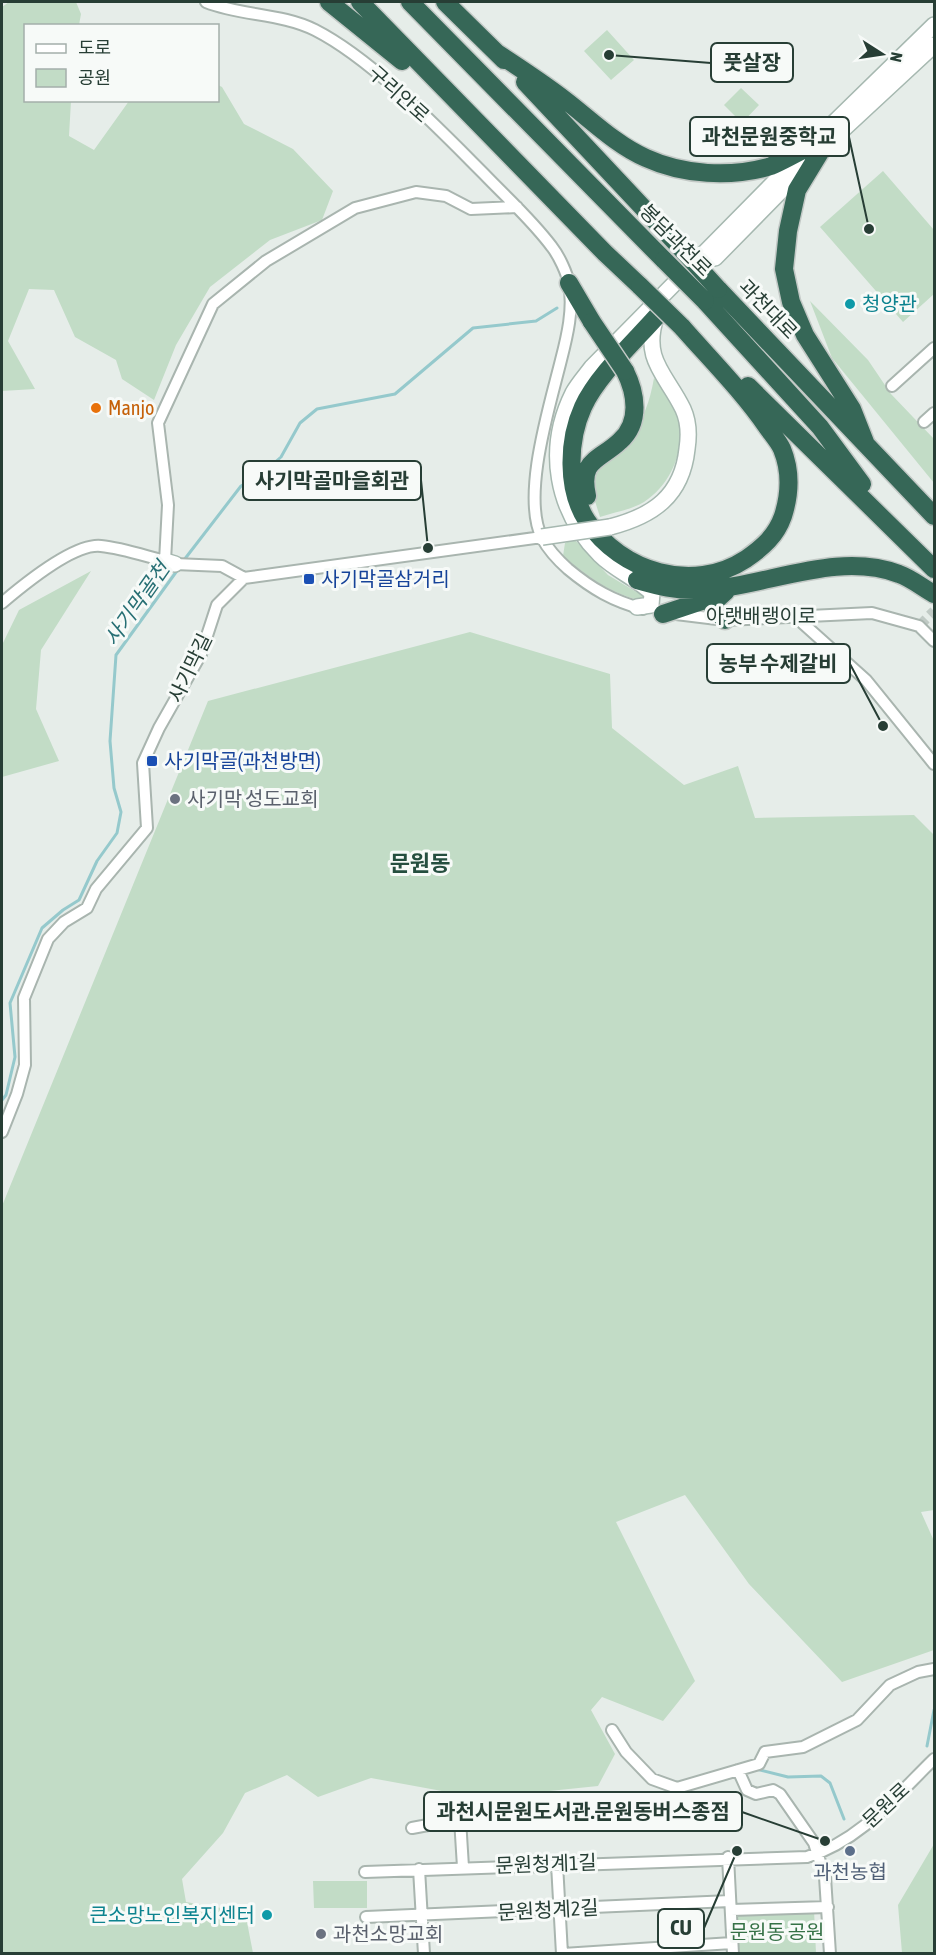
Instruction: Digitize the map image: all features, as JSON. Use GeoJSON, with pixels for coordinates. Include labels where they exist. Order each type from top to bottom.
{"type":"FeatureCollection","features":[{"type":"Feature","properties":{"kind":"highway"},"geometry":{"type":"LineString","coordinates":[[329,2],[389,48],[570,232],[605,253]]}},
{"type":"Feature","properties":{"kind":"highway"},"geometry":{"type":"LineString","coordinates":[[360,2],[605,253],[682,327],[727,366],[893,526],[934,569]]}},
{"type":"Feature","properties":{"kind":"highway","name":"봉담과천로"},"geometry":{"type":"LineString","coordinates":[[410,2],[664,260],[711,295],[819,427],[893,526]]}},
{"type":"Feature","properties":{"kind":"highway","name":"과천대로"},"geometry":{"type":"LineString","coordinates":[[446,2],[678,245],[711,295],[865,442],[934,516]]}},
{"type":"Feature","properties":{"kind":"highway"},"geometry":{"type":"LineString","coordinates":[[497,53],[562,97],[619,142],[645,158],[672,167],[704,174],[740,171],[771,165],[815,149]]}},
{"type":"Feature","properties":{"kind":"highway"},"geometry":{"type":"LineString","coordinates":[[815,149],[797,190],[788,231],[784,269],[791,302],[805,335],[852,409],[865,442]]}},
{"type":"Feature","properties":{"kind":"highway"},"geometry":{"type":"LineString","coordinates":[[569,283],[625,371],[634,390],[633,417],[628,429],[620,441],[594,458],[586,469],[584,486],[590,510],[623,556],[645,569],[672,576],[697,577],[717,573],[759,550],[777,531],[785,508],[790,480],[782,449],[754,408],[682,327]]}},
{"type":"Feature","properties":{"kind":"highway"},"geometry":{"type":"LineString","coordinates":[[570,316],[592,322]]}},
{"type":"Feature","properties":{"kind":"highway"},"geometry":{"type":"LineString","coordinates":[[607,533],[587,521],[580,506],[571,456],[574,431],[583,405],[601,380],[657,316]]}},
{"type":"Feature","properties":{"kind":"highway"},"geometry":{"type":"LineString","coordinates":[[637,580],[667,589],[701,590],[826,569],[866,567],[899,574],[934,594]]}},
{"type":"Feature","properties":{"kind":"highway"},"geometry":{"type":"LineString","coordinates":[[663,614],[702,601],[731,585]]}},
{"type":"Feature","properties":{"kind":"highway"},"geometry":{"type":"LineString","coordinates":[[724,621],[713,608],[714,602],[731,585]]}},
{"type":"Feature","properties":{"kind":"street","name":"구리안로"},"geometry":{"type":"LineString","coordinates":[[206,2],[221,8],[287,21],[313,29],[345,46],[455,146],[517,207],[554,249]]}},
{"type":"Feature","properties":{"kind":"street"},"geometry":{"type":"LineString","coordinates":[[2,603],[31,580],[86,547],[101,546],[170,563],[197,567],[222,566],[244,578],[542,537],[607,533],[645,515],[664,501],[680,483],[689,434],[684,411],[656,365],[651,345],[651,333],[657,316],[934,25]]}},
{"type":"Feature","properties":{"kind":"street"},"geometry":{"type":"LineString","coordinates":[[637,607],[651,605],[652,593],[602,557],[580,534],[565,506],[558,472],[559,449],[562,426],[573,392],[592,366],[815,149],[934,45]]}},
{"type":"Feature","properties":{"kind":"street"},"geometry":{"type":"LineString","coordinates":[[170,563],[168,505],[158,423],[213,304],[266,261],[355,208],[416,192],[446,196],[471,209],[517,207]]}},
{"type":"Feature","properties":{"kind":"street","name":"아랫배랭이로"},"geometry":{"type":"LineString","coordinates":[[554,249],[569,283],[570,316],[567,340],[539,456],[534,500],[542,537],[560,562],[586,584],[614,601],[663,614],[724,621],[872,613],[919,626],[934,641]]}},
{"type":"Feature","properties":{"kind":"street"},"geometry":{"type":"LineString","coordinates":[[892,386],[934,348]]}},
{"type":"Feature","properties":{"kind":"street"},"geometry":{"type":"LineString","coordinates":[[924,422],[934,413]]}},
{"type":"Feature","properties":{"kind":"street","name":"사기막길"},"geometry":{"type":"LineString","coordinates":[[2,1132],[17,1095],[25,1065],[24,998],[48,939],[64,922],[87,908],[96,889],[147,828],[143,764],[159,728],[201,654],[217,605],[244,578]]}},
{"type":"Feature","properties":{"kind":"street"},"geometry":{"type":"LineString","coordinates":[[798,618],[866,680],[934,764]]}},
{"type":"Feature","properties":{"kind":"street"},"geometry":{"type":"LineString","coordinates":[[612,1730],[626,1752],[652,1779],[677,1788],[739,1774],[759,1764],[765,1752],[803,1747],[856,1720],[890,1685],[918,1672],[934,1669]]}},
{"type":"Feature","properties":{"kind":"street","name":"문원로"},"geometry":{"type":"LineString","coordinates":[[728,1857],[807,1857],[843,1842],[863,1828],[934,1759]]}},
{"type":"Feature","properties":{"kind":"street"},"geometry":{"type":"LineString","coordinates":[[739,1774],[747,1790],[756,1794],[773,1790],[780,1794],[814,1843],[825,1877],[830,1953]]}},
{"type":"Feature","properties":{"kind":"street"},"geometry":{"type":"LineString","coordinates":[[412,1828],[460,1819],[464,1867]]}},
{"type":"Feature","properties":{"kind":"street"},"geometry":{"type":"LineString","coordinates":[[557,1864],[562,1953],[732,1948],[728,1857]]}},
{"type":"Feature","properties":{"kind":"street","name":"문원청계1길"},"geometry":{"type":"LineString","coordinates":[[364,1872],[728,1857]]}},
{"type":"Feature","properties":{"kind":"street"},"geometry":{"type":"LineString","coordinates":[[419,1869],[424,1953]]}},
{"type":"Feature","properties":{"kind":"street","name":"문원청계2길"},"geometry":{"type":"LineString","coordinates":[[366,1917],[730,1905],[828,1907]]}},
{"type":"Feature","properties":{"kind":"green space"},"geometry":{"type":"Polygon","coordinates":[[[9,2],[76,2],[81,14],[79,24],[24,24],[24,102],[71,102],[69,136],[94,150],[128,102],[219,102],[219,86],[244,124],[293,149],[333,191],[322,220],[270,240],[210,287],[176,345],[154,400],[122,379],[116,360],[75,337],[54,290],[29,289],[8,341],[35,389],[2,391],[2,7],[9,2]]]}},
{"type":"Feature","properties":{"kind":"green space"},"geometry":{"type":"Polygon","coordinates":[[[607,30],[634,60],[611,80],[584,51],[607,30]]]}},
{"type":"Feature","properties":{"kind":"green space"},"geometry":{"type":"Polygon","coordinates":[[[741,88],[759,105],[742,123],[724,105],[741,88]]]}},
{"type":"Feature","properties":{"kind":"green space"},"geometry":{"type":"Polygon","coordinates":[[[883,171],[934,230],[934,294],[903,322],[820,227],[883,171]]]}},
{"type":"Feature","properties":{"kind":"green space"},"geometry":{"type":"Polygon","coordinates":[[[810,301],[868,360],[891,394],[934,439],[934,483],[832,358],[810,301]]]}},
{"type":"Feature","properties":{"kind":"green space"},"geometry":{"type":"Polygon","coordinates":[[[654,378],[674,404],[678,417],[680,445],[672,471],[655,493],[644,502],[600,517],[594,498],[594,471],[626,440],[641,420],[654,378]]]}},
{"type":"Feature","properties":{"kind":"green space"},"geometry":{"type":"Polygon","coordinates":[[[574,539],[608,575],[648,599],[646,602],[622,595],[602,585],[563,556],[565,543],[574,539]]]}},
{"type":"Feature","properties":{"kind":"green space"},"geometry":{"type":"Polygon","coordinates":[[[91,571],[41,650],[36,709],[59,761],[2,777],[2,645],[19,610],[91,571]]]}},
{"type":"Feature","properties":{"kind":"green space"},"geometry":{"type":"Polygon","coordinates":[[[470,632],[610,674],[612,728],[684,785],[738,766],[755,818],[914,815],[934,835],[934,1510],[921,1512],[934,1541],[934,1650],[842,1682],[749,1584],[685,1495],[616,1522],[695,1681],[663,1721],[602,1697],[591,1710],[615,1754],[598,1786],[480,1798],[371,1778],[318,1797],[287,1775],[245,1793],[223,1833],[182,1879],[186,1902],[245,1912],[253,1953],[2,1953],[2,1206],[208,701],[470,632]]]}},
{"type":"Feature","properties":{"kind":"green space"},"geometry":{"type":"Polygon","coordinates":[[[934,1844],[934,1953],[902,1953],[898,1905],[934,1844]]]}},
{"type":"Feature","properties":{"kind":"green space"},"geometry":{"type":"Polygon","coordinates":[[[313,1881],[367,1881],[367,1908],[314,1908],[313,1881]]]}},
{"type":"Feature","properties":{"kind":"green space","name":"문원동 공원"},"geometry":{"type":"Polygon","coordinates":[[[814,1910],[816,1953],[736,1953],[735,1912],[814,1910]]]}},
{"type":"Feature","properties":{"kind":"waterway","name":"사기막골천"},"geometry":{"type":"LineString","coordinates":[[184,560],[241,486],[263,473],[281,457],[300,423],[317,409],[395,394],[473,328],[536,321],[557,308]]}},
{"type":"Feature","properties":{"kind":"waterway","name":"사기막골천"},"geometry":{"type":"LineString","coordinates":[[2,1100],[6,1095],[15,1057],[10,1003],[42,928],[79,900],[97,861],[117,833],[121,812],[114,788],[110,741],[116,655],[179,568]]}},
{"type":"Feature","properties":{"kind":"waterway"},"geometry":{"type":"LineString","coordinates":[[927,1746],[934,1710]]}},
{"type":"Feature","properties":{"kind":"waterway"},"geometry":{"type":"LineString","coordinates":[[756,1769],[788,1777],[821,1776],[830,1783],[844,1819]]}},
{"type":"Feature","properties":{"kind":"tunnel"},"geometry":{"type":"LineString","coordinates":[[919,626],[934,611]]}},
{"type":"Feature","properties":{"kind":"place","name":"풋살장"},"geometry":{"type":"Point","coordinates":[609,55]}},
{"type":"Feature","properties":{"kind":"place","name":"과천문원중학교"},"geometry":{"type":"Point","coordinates":[869,229]}},
{"type":"Feature","properties":{"kind":"place","name":"청양관"},"geometry":{"type":"Point","coordinates":[850,304]}},
{"type":"Feature","properties":{"kind":"place","name":"Manjo"},"geometry":{"type":"Point","coordinates":[96,408]}},
{"type":"Feature","properties":{"kind":"place","name":"사기막골마을회관"},"geometry":{"type":"Point","coordinates":[428,548]}},
{"type":"Feature","properties":{"kind":"place","name":"사기막골삼거리"},"geometry":{"type":"Point","coordinates":[309,579]}},
{"type":"Feature","properties":{"kind":"place","name":"농부 수제갈비"},"geometry":{"type":"Point","coordinates":[883,726]}},
{"type":"Feature","properties":{"kind":"place","name":"사기막골(과천방면)"},"geometry":{"type":"Point","coordinates":[152,761]}},
{"type":"Feature","properties":{"kind":"place","name":"사기막 성도교회"},"geometry":{"type":"Point","coordinates":[175,799]}},
{"type":"Feature","properties":{"kind":"place","name":"과천시문원도서관.문원동버스종점"},"geometry":{"type":"Point","coordinates":[825,1841]}},
{"type":"Feature","properties":{"kind":"place","name":"CU"},"geometry":{"type":"Point","coordinates":[737,1851]}},
{"type":"Feature","properties":{"kind":"place","name":"과천농협"},"geometry":{"type":"Point","coordinates":[850,1851]}},
{"type":"Feature","properties":{"kind":"place","name":"큰소망노인복지센터"},"geometry":{"type":"Point","coordinates":[267,1915]}},
{"type":"Feature","properties":{"kind":"place","name":"과천소망교회"},"geometry":{"type":"Point","coordinates":[321,1934]}},
{"type":"Feature","properties":{"kind":"district","name":"문원동"},"geometry":{"type":"Point","coordinates":[420,863]}}]}
